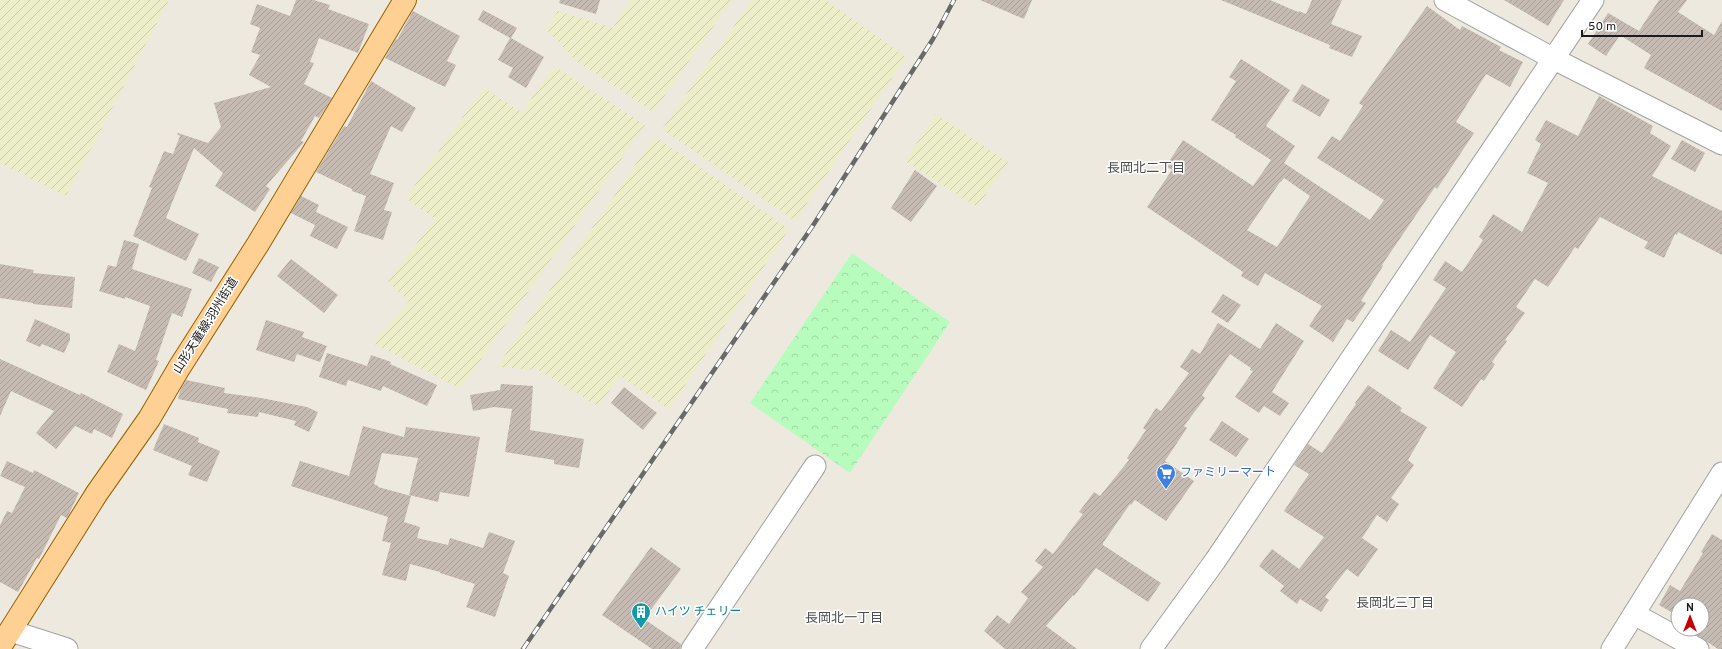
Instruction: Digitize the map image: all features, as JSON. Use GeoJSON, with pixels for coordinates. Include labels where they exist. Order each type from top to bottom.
{"type":"FeatureCollection","features":[{"type":"Feature","properties":{"kind":"main road","name":"山形天童線;羽州街道"},"geometry":{"type":"LineString","coordinates":[[5,639],[97,493],[149,419],[258,244],[405,0]]}},
{"type":"Feature","properties":{"kind":"street"},"geometry":{"type":"LineString","coordinates":[[1445,0],[1554,59],[1722,144]]}},
{"type":"Feature","properties":{"kind":"street"},"geometry":{"type":"LineString","coordinates":[[1151,649],[1215,561],[1593,0]]}},
{"type":"Feature","properties":{"kind":"street"},"geometry":{"type":"LineString","coordinates":[[692,649],[815,466]]}},
{"type":"Feature","properties":{"kind":"street"},"geometry":{"type":"LineString","coordinates":[[1612,649],[1722,473]]}},
{"type":"Feature","properties":{"kind":"street"},"geometry":{"type":"LineString","coordinates":[[1634,614],[1698,649]]}},
{"type":"Feature","properties":{"kind":"street"},"geometry":{"type":"LineString","coordinates":[[5,639],[67,649]]}},
{"type":"Feature","properties":{"kind":"green space"},"geometry":{"type":"Polygon","coordinates":[[[0,0],[169,0],[66,196],[0,163],[0,0]]]}},
{"type":"Feature","properties":{"kind":"green space"},"geometry":{"type":"Polygon","coordinates":[[[630,0],[732,0],[653,112],[576,61],[546,29],[558,11],[613,28],[630,0]]]}},
{"type":"Feature","properties":{"kind":"green space"},"geometry":{"type":"Polygon","coordinates":[[[752,0],[826,0],[906,57],[795,221],[662,129],[752,0]]]}},
{"type":"Feature","properties":{"kind":"green space"},"geometry":{"type":"Polygon","coordinates":[[[554,66],[645,125],[460,389],[373,343],[409,301],[388,282],[435,219],[406,198],[483,88],[522,112],[554,66]]]}},
{"type":"Feature","properties":{"kind":"green space"},"geometry":{"type":"Polygon","coordinates":[[[936,114],[1008,162],[977,207],[905,161],[936,114]]]}},
{"type":"Feature","properties":{"kind":"green space"},"geometry":{"type":"Polygon","coordinates":[[[655,136],[789,229],[669,409],[620,376],[598,406],[538,370],[497,367],[655,136]]]}},
{"type":"Feature","properties":{"kind":"green space"},"geometry":{"type":"Polygon","coordinates":[[[852,253],[950,322],[850,473],[750,403],[852,253]]]}},
{"type":"Feature","properties":{"kind":"building"},"geometry":{"type":"Polygon","coordinates":[[[296,0],[314,0],[330,5],[328,9],[369,24],[358,53],[319,38],[310,62],[314,63],[304,84],[332,98],[319,118],[315,116],[301,141],[304,142],[266,186],[270,189],[255,212],[215,186],[223,173],[194,148],[166,218],[199,234],[186,261],[133,236],[152,188],[149,187],[164,151],[173,154],[180,136],[177,134],[178,133],[208,143],[221,127],[214,103],[271,87],[249,75],[260,55],[251,52],[260,28],[250,24],[257,4],[290,16],[296,0]]]}},
{"type":"Feature","properties":{"kind":"building"},"geometry":{"type":"Polygon","coordinates":[[[560,0],[600,0],[596,14],[559,3],[560,0]]]}},
{"type":"Feature","properties":{"kind":"building"},"geometry":{"type":"Polygon","coordinates":[[[980,0],[1032,0],[1024,19],[980,0]]]}},
{"type":"Feature","properties":{"kind":"building"},"geometry":{"type":"Polygon","coordinates":[[[1221,0],[1270,0],[1306,14],[1312,0],[1342,0],[1331,24],[1362,36],[1352,57],[1329,48],[1330,45],[1221,0]]]}},
{"type":"Feature","properties":{"kind":"building"},"geometry":{"type":"Polygon","coordinates":[[[1504,0],[1564,0],[1548,26],[1504,0]]]}},
{"type":"Feature","properties":{"kind":"building"},"geometry":{"type":"Polygon","coordinates":[[[1659,0],[1687,0],[1678,12],[1714,35],[1722,21],[1722,111],[1644,68],[1651,55],[1620,35],[1606,56],[1588,44],[1608,13],[1639,31],[1659,0]]]}},
{"type":"Feature","properties":{"kind":"building"},"geometry":{"type":"Polygon","coordinates":[[[1427,6],[1460,30],[1462,26],[1501,47],[1499,50],[1523,62],[1510,87],[1486,74],[1456,122],[1474,133],[1437,189],[1435,187],[1382,265],[1383,266],[1361,301],[1366,303],[1353,322],[1347,319],[1333,342],[1309,326],[1322,306],[1265,273],[1258,286],[1241,276],[1243,272],[1147,207],[1172,170],[1166,166],[1183,140],[1253,186],[1271,160],[1235,137],[1236,135],[1211,120],[1236,81],[1229,77],[1241,59],[1290,90],[1266,126],[1295,146],[1284,163],[1370,220],[1384,200],[1317,158],[1332,136],[1340,141],[1363,106],[1359,103],[1427,6]],[[1284,178],[1247,230],[1277,247],[1310,196],[1284,178]]]}},
{"type":"Feature","properties":{"kind":"building"},"geometry":{"type":"Polygon","coordinates":[[[483,10],[517,28],[511,38],[544,57],[526,88],[508,77],[513,68],[498,60],[510,38],[478,20],[483,10]]]}},
{"type":"Feature","properties":{"kind":"building"},"geometry":{"type":"Polygon","coordinates":[[[413,11],[460,36],[447,61],[456,65],[445,87],[385,58],[413,11]]]}},
{"type":"Feature","properties":{"kind":"building"},"geometry":{"type":"Polygon","coordinates":[[[371,81],[416,108],[402,132],[391,126],[370,174],[394,183],[384,210],[392,212],[383,240],[354,231],[366,196],[352,191],[352,189],[316,172],[344,126],[347,127],[371,81]]]}},
{"type":"Feature","properties":{"kind":"building"},"geometry":{"type":"Polygon","coordinates":[[[1302,84],[1330,100],[1320,117],[1292,101],[1302,84]]]}},
{"type":"Feature","properties":{"kind":"building"},"geometry":{"type":"Polygon","coordinates":[[[1599,96],[1653,126],[1650,133],[1671,146],[1652,176],[1722,211],[1722,255],[1678,232],[1677,235],[1675,234],[1664,258],[1644,248],[1648,242],[1600,217],[1578,249],[1575,247],[1548,287],[1535,279],[1516,307],[1525,313],[1505,340],[1507,341],[1492,362],[1495,364],[1484,381],[1481,379],[1462,407],[1433,388],[1456,352],[1430,335],[1408,370],[1378,351],[1391,330],[1410,342],[1446,288],[1433,280],[1445,261],[1462,272],[1483,240],[1479,237],[1493,214],[1522,232],[1548,183],[1527,173],[1541,144],[1535,140],[1546,120],[1578,136],[1599,96]]]}},
{"type":"Feature","properties":{"kind":"building"},"geometry":{"type":"Polygon","coordinates":[[[1682,140],[1705,153],[1695,172],[1671,159],[1682,140]]]}},
{"type":"Feature","properties":{"kind":"building"},"geometry":{"type":"Polygon","coordinates":[[[915,170],[937,186],[911,222],[891,208],[915,170]]]}},
{"type":"Feature","properties":{"kind":"building"},"geometry":{"type":"Polygon","coordinates":[[[301,196],[319,205],[316,212],[348,227],[337,249],[310,236],[315,225],[291,213],[301,196]]]}},
{"type":"Feature","properties":{"kind":"building"},"geometry":{"type":"Polygon","coordinates":[[[124,240],[139,244],[132,269],[192,289],[182,317],[172,313],[156,360],[159,361],[146,390],[107,372],[119,344],[135,351],[150,306],[125,297],[125,299],[99,291],[108,265],[116,267],[124,240]]]}},
{"type":"Feature","properties":{"kind":"building"},"geometry":{"type":"Polygon","coordinates":[[[199,258],[219,267],[211,282],[192,273],[199,258]]]}},
{"type":"Feature","properties":{"kind":"building"},"geometry":{"type":"Polygon","coordinates":[[[291,259],[338,295],[324,313],[277,276],[291,259]]]}},
{"type":"Feature","properties":{"kind":"building"},"geometry":{"type":"Polygon","coordinates":[[[0,264],[34,270],[33,273],[75,277],[72,308],[33,304],[0,298],[0,264]]]}},
{"type":"Feature","properties":{"kind":"building"},"geometry":{"type":"Polygon","coordinates":[[[1223,294],[1241,305],[1228,323],[1211,312],[1223,294]]]}},
{"type":"Feature","properties":{"kind":"building"},"geometry":{"type":"Polygon","coordinates":[[[35,319],[70,334],[70,340],[64,353],[42,344],[40,347],[26,341],[35,319]]]}},
{"type":"Feature","properties":{"kind":"building"},"geometry":{"type":"Polygon","coordinates":[[[266,320],[304,332],[302,337],[327,346],[320,362],[297,354],[294,362],[256,350],[266,320]]]}},
{"type":"Feature","properties":{"kind":"building"},"geometry":{"type":"Polygon","coordinates":[[[1218,323],[1260,349],[1276,323],[1304,341],[1272,392],[1289,403],[1280,416],[1264,406],[1259,413],[1235,397],[1253,371],[1250,370],[1251,368],[1230,354],[1202,395],[1205,398],[1184,426],[1187,428],[1165,461],[1194,481],[1166,521],[1135,500],[1131,505],[1130,504],[1103,543],[1103,545],[1161,583],[1148,602],[1096,568],[1074,596],[1073,595],[1046,626],[1077,649],[1005,649],[984,631],[997,615],[1009,624],[1028,598],[1021,592],[1043,567],[1035,561],[1045,548],[1053,554],[1083,514],[1079,512],[1094,492],[1100,496],[1129,460],[1127,458],[1146,430],[1143,428],[1156,408],[1161,411],[1189,373],[1180,367],[1192,349],[1200,354],[1218,323]]]}},
{"type":"Feature","properties":{"kind":"building"},"geometry":{"type":"Polygon","coordinates":[[[327,353],[367,366],[371,355],[391,362],[390,364],[437,385],[427,406],[383,386],[381,391],[348,380],[346,386],[319,377],[327,353]]]}},
{"type":"Feature","properties":{"kind":"building"},"geometry":{"type":"Polygon","coordinates":[[[0,359],[80,395],[81,393],[123,414],[112,438],[94,429],[92,434],[75,426],[56,449],[36,433],[54,411],[11,391],[0,416],[0,359]]]}},
{"type":"Feature","properties":{"kind":"building"},"geometry":{"type":"Polygon","coordinates":[[[186,380],[225,388],[224,393],[261,398],[307,407],[318,412],[309,432],[294,425],[296,421],[259,412],[258,417],[227,413],[228,409],[178,399],[180,391],[186,380]]]}},
{"type":"Feature","properties":{"kind":"building"},"geometry":{"type":"Polygon","coordinates":[[[501,384],[533,386],[530,430],[584,439],[579,468],[554,464],[554,460],[505,452],[512,409],[494,407],[473,411],[470,395],[500,390],[501,384]]]}},
{"type":"Feature","properties":{"kind":"building"},"geometry":{"type":"Polygon","coordinates":[[[1368,385],[1402,408],[1400,411],[1427,427],[1408,460],[1414,465],[1391,498],[1399,504],[1387,522],[1377,515],[1362,538],[1378,549],[1358,577],[1347,569],[1325,597],[1329,600],[1321,612],[1300,599],[1297,604],[1280,591],[1284,586],[1259,566],[1272,549],[1299,569],[1324,537],[1284,511],[1309,474],[1294,465],[1308,444],[1322,453],[1368,385]]]}},
{"type":"Feature","properties":{"kind":"building"},"geometry":{"type":"Polygon","coordinates":[[[624,387],[657,413],[643,430],[611,403],[624,387]]]}},
{"type":"Feature","properties":{"kind":"building"},"geometry":{"type":"Polygon","coordinates":[[[1222,421],[1249,439],[1236,457],[1209,440],[1222,421]]]}},
{"type":"Feature","properties":{"kind":"building"},"geometry":{"type":"Polygon","coordinates":[[[164,424],[199,438],[198,442],[220,451],[207,482],[188,475],[192,466],[153,450],[164,424]]]}},
{"type":"Feature","properties":{"kind":"building"},"geometry":{"type":"Polygon","coordinates":[[[363,426],[404,437],[406,427],[480,437],[469,497],[440,492],[438,502],[409,495],[418,458],[382,453],[374,484],[378,487],[411,496],[404,522],[420,527],[417,538],[448,545],[450,538],[483,548],[489,532],[515,541],[503,573],[509,576],[495,617],[466,607],[475,584],[410,564],[406,581],[382,575],[391,543],[382,541],[388,517],[291,486],[300,461],[349,476],[363,426]]]}},
{"type":"Feature","properties":{"kind":"building"},"geometry":{"type":"Polygon","coordinates":[[[7,461],[33,473],[34,470],[79,493],[67,518],[61,515],[39,559],[37,558],[18,592],[0,582],[0,525],[7,511],[12,513],[25,487],[0,476],[7,461]]]}},
{"type":"Feature","properties":{"kind":"building"},"geometry":{"type":"Polygon","coordinates":[[[1712,534],[1722,540],[1722,649],[1718,649],[1700,637],[1710,637],[1710,597],[1670,597],[1670,611],[1659,605],[1670,585],[1680,591],[1703,553],[1701,552],[1712,534]]]}},
{"type":"Feature","properties":{"kind":"building"},"geometry":{"type":"Polygon","coordinates":[[[651,547],[681,569],[644,619],[681,644],[680,649],[652,649],[602,615],[651,547]]]}},
{"type":"Feature","properties":{"kind":"railway"},"geometry":{"type":"LineString","coordinates":[[523,649],[812,227],[933,39],[954,0]]}},
{"type":"Feature","properties":{"kind":"place","name":"ファミリーマート"},"geometry":{"type":"Point","coordinates":[1166,490]}},
{"type":"Feature","properties":{"kind":"place","name":"ハイツ チェリー"},"geometry":{"type":"Point","coordinates":[641,629]}},
{"type":"Feature","properties":{"kind":"district","name":"長岡北二丁目"},"geometry":{"type":"Point","coordinates":[1146,169]}},
{"type":"Feature","properties":{"kind":"district","name":"長岡北三丁目"},"geometry":{"type":"Point","coordinates":[1395,604]}},
{"type":"Feature","properties":{"kind":"district","name":"長岡北一丁目"},"geometry":{"type":"Point","coordinates":[844,619]}}]}
